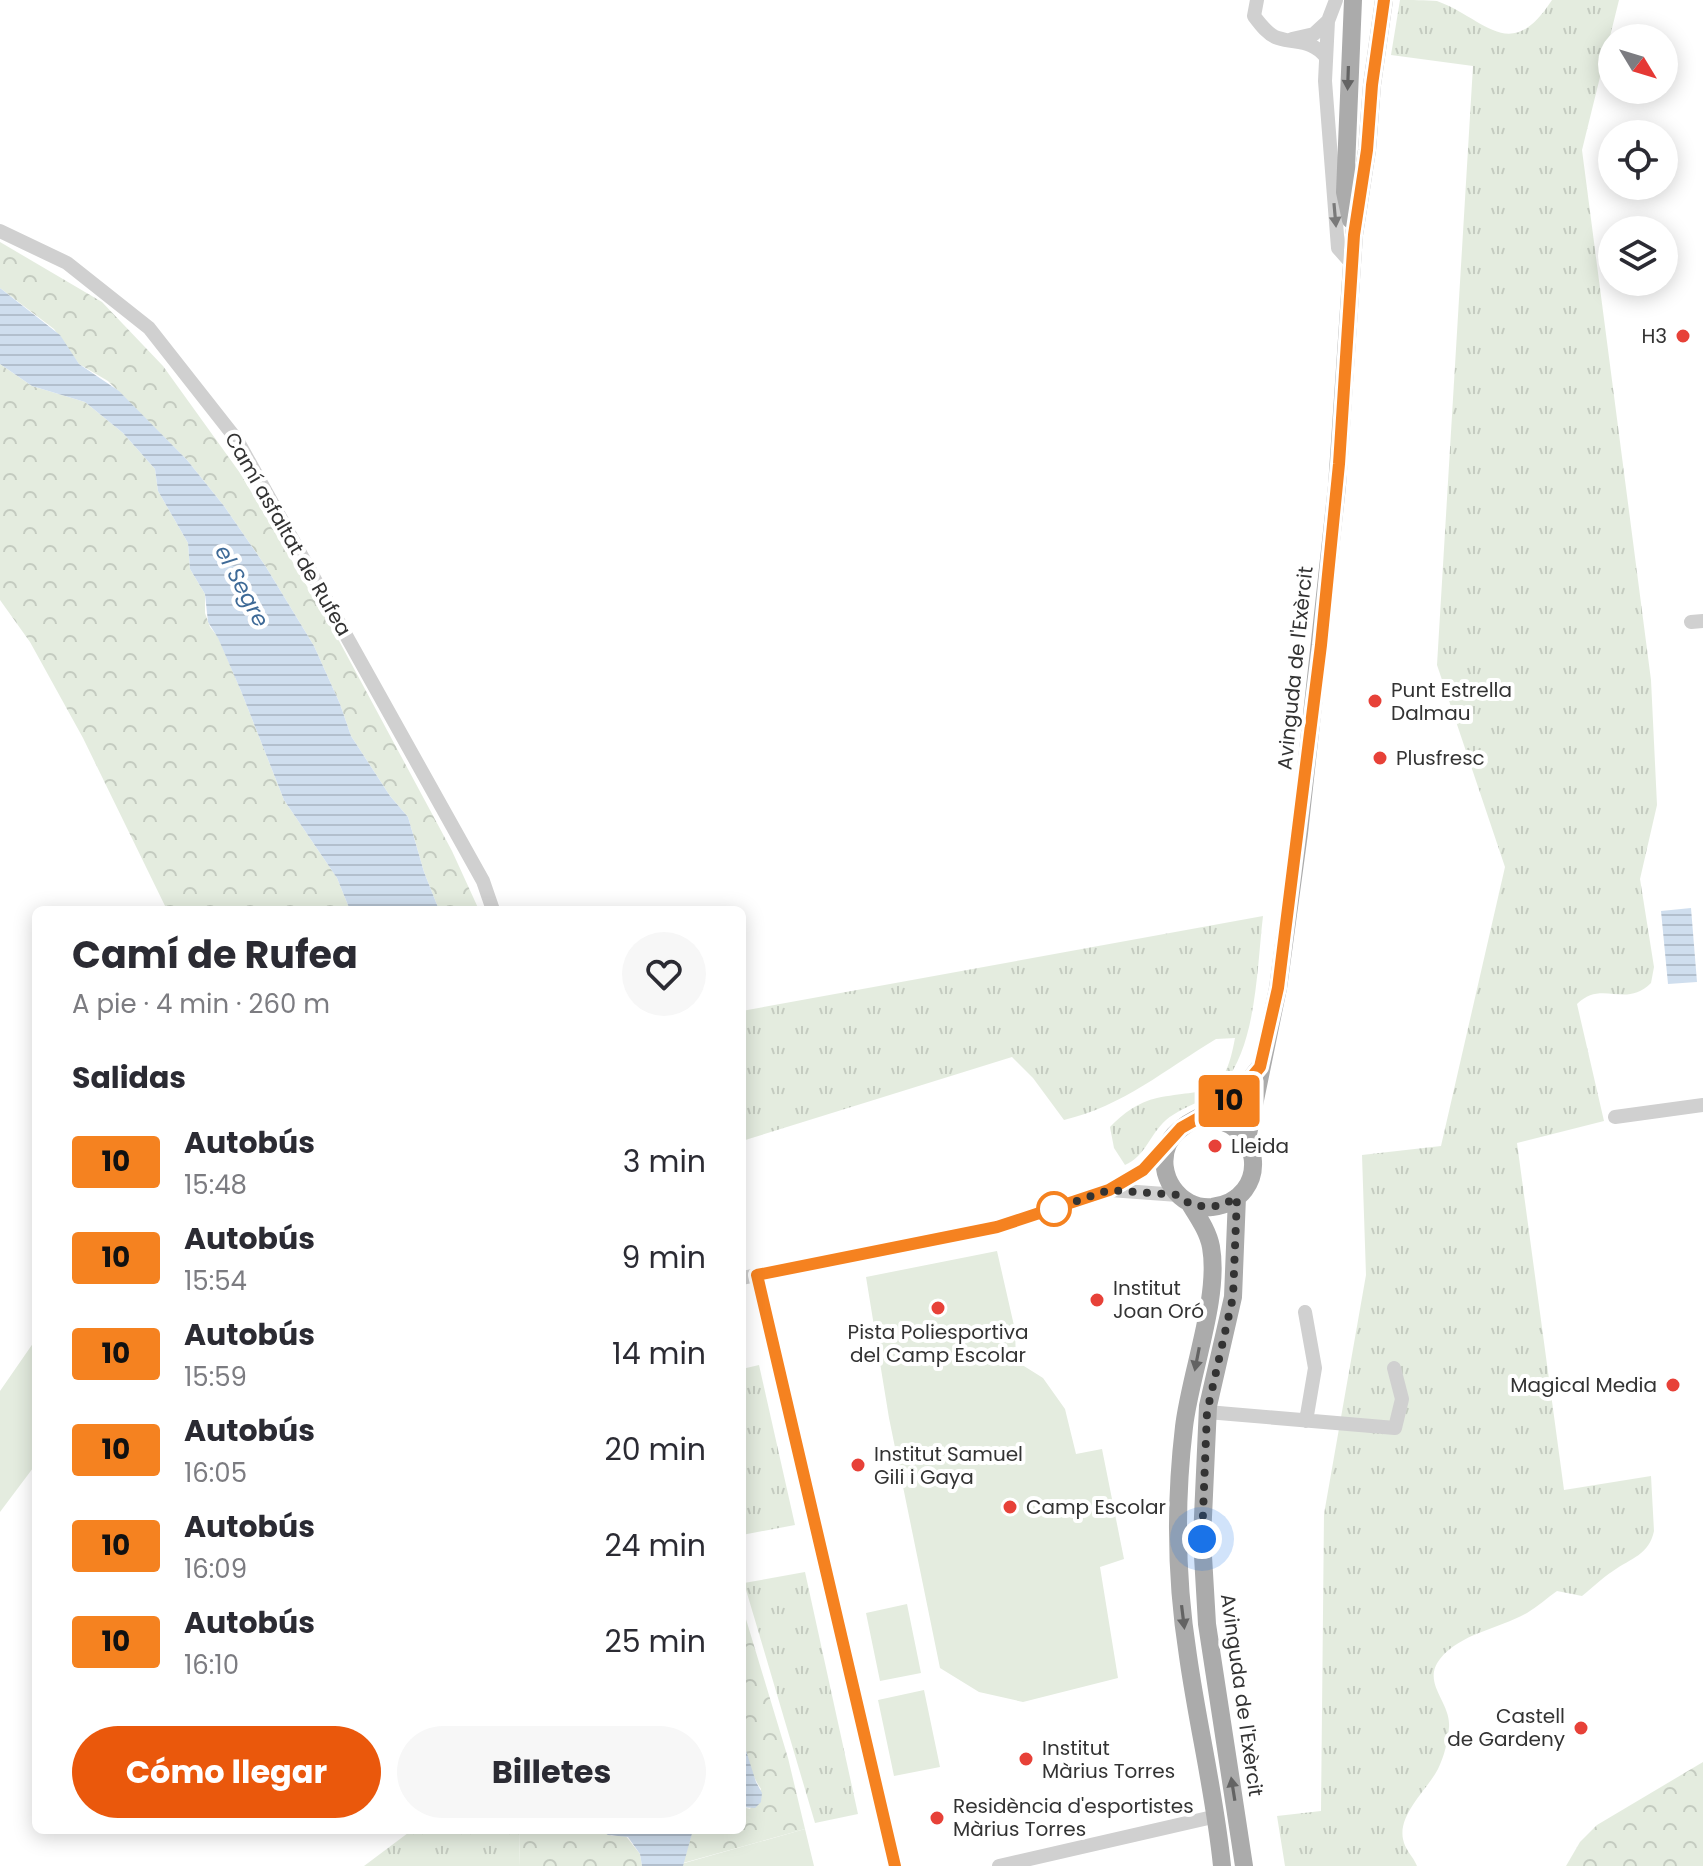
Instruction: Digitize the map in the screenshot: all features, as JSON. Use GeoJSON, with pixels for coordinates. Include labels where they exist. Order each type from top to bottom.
{"type":"FeatureCollection","features":[{"type":"Feature","properties":{"kind":"main road","name":"Avinguda de l'Exèrcit"},"geometry":{"type":"LineString","coordinates":[[1353,0],[1345,192],[1354,235]]}},
{"type":"Feature","properties":{"kind":"main road","name":"Avinguda de l'Exèrcit"},"geometry":{"type":"LineString","coordinates":[[1247,1139],[1278,988],[1321,645],[1339,457],[1354,235],[1384,0]]}},
{"type":"Feature","properties":{"kind":"main road"},"geometry":{"type":"LineString","coordinates":[[1199,1119],[1226,1121],[1247,1139],[1252,1151],[1251,1176],[1237,1197],[1215,1206],[1184,1199],[1167,1180],[1164,1162],[1169,1144],[1181,1128],[1234,1098],[1260,1067]]}},
{"type":"Feature","properties":{"kind":"main road","name":"Avinguda de l'Exèrcit"},"geometry":{"type":"LineString","coordinates":[[1237,1197],[1233,1297],[1207,1412],[1203,1478],[1204,1604],[1244,1866]]}},
{"type":"Feature","properties":{"kind":"main road","name":"Avinguda de l'Exèrcit"},"geometry":{"type":"LineString","coordinates":[[1184,1199],[1205,1228],[1211,1247],[1212,1276],[1184,1424],[1177,1538],[1188,1658],[1217,1816],[1222,1866]]}},
{"type":"Feature","properties":{"kind":"street"},"geometry":{"type":"LineString","coordinates":[[1257,0],[1254,16],[1264,29],[1277,38],[1312,46],[1326,57]]}},
{"type":"Feature","properties":{"kind":"street"},"geometry":{"type":"LineString","coordinates":[[1336,0],[1328,21],[1325,81],[1338,248],[1353,265]]}},
{"type":"Feature","properties":{"kind":"street"},"geometry":{"type":"LineString","coordinates":[[1291,39],[1314,34],[1328,21]]}},
{"type":"Feature","properties":{"kind":"street","name":"Camí asfaltat de Rufea"},"geometry":{"type":"LineString","coordinates":[[0,231],[67,263],[149,328],[237,440],[483,881],[492,906]]}},
{"type":"Feature","properties":{"kind":"street"},"geometry":{"type":"LineString","coordinates":[[1615,1117],[1703,1105]]}},
{"type":"Feature","properties":{"kind":"street"},"geometry":{"type":"LineString","coordinates":[[895,1866],[750,1276],[997,1227],[1109,1190],[1143,1170],[1169,1144]]}},
{"type":"Feature","properties":{"kind":"street"},"geometry":{"type":"LineString","coordinates":[[1109,1190],[1184,1199]]}},
{"type":"Feature","properties":{"kind":"street"},"geometry":{"type":"LineString","coordinates":[[1305,1312],[1315,1368],[1306,1421]]}},
{"type":"Feature","properties":{"kind":"street"},"geometry":{"type":"LineString","coordinates":[[1207,1412],[1395,1428],[1402,1399],[1394,1368]]}},
{"type":"Feature","properties":{"kind":"street"},"geometry":{"type":"LineString","coordinates":[[999,1866],[1042,1861],[1135,1833],[1217,1816]]}},
{"type":"Feature","properties":{"kind":"green space"},"geometry":{"type":"Polygon","coordinates":[[[1400,0],[1437,1],[1497,32],[1510,34],[1523,30],[1537,19],[1552,0],[1619,0],[1613,24],[1598,24],[1598,85],[1582,150],[1598,273],[1598,296],[1601,296],[1651,680],[1657,805],[1640,879],[1654,967],[1651,983],[1641,990],[1632,994],[1595,994],[1577,1004],[1604,1121],[1517,1143],[1564,1490],[1651,1476],[1654,1531],[1644,1551],[1582,1596],[1557,1591],[1516,1619],[1469,1637],[1440,1659],[1434,1676],[1448,1718],[1447,1743],[1438,1769],[1409,1811],[1403,1830],[1404,1843],[1417,1866],[1285,1866],[1277,1816],[1321,1811],[1324,1514],[1366,1275],[1362,1155],[1441,1146],[1505,867],[1437,665],[1473,66],[1391,55],[1400,0]]]}},
{"type":"Feature","properties":{"kind":"green space"},"geometry":{"type":"Polygon","coordinates":[[[0,242],[102,302],[163,366],[240,473],[337,637],[452,851],[477,906],[437,906],[408,817],[390,796],[351,736],[314,646],[224,506],[187,460],[108,381],[79,364],[54,329],[0,288],[0,242]]]}},
{"type":"Feature","properties":{"kind":"green space"},"geometry":{"type":"Polygon","coordinates":[[[0,364],[32,386],[85,402],[123,433],[155,469],[158,491],[188,543],[190,569],[205,594],[205,613],[210,627],[218,637],[284,800],[337,878],[348,906],[165,906],[83,738],[30,642],[0,600],[0,364]]]}},
{"type":"Feature","properties":{"kind":"green space"},"geometry":{"type":"Polygon","coordinates":[[[1263,916],[1254,1004],[1243,1049],[1234,1068],[1217,1090],[1166,1120],[1138,1157],[1125,1165],[1114,1148],[1110,1127],[1144,1102],[1211,1088],[1225,1072],[1235,1038],[1216,1039],[1125,1096],[1064,1120],[1033,1078],[1012,1057],[746,1140],[746,1010],[1263,916]]]}},
{"type":"Feature","properties":{"kind":"green space","name":"Camp Escolar"},"geometry":{"type":"Polygon","coordinates":[[[997,1251],[1015,1330],[1016,1361],[1043,1378],[1065,1409],[1076,1454],[1102,1449],[1124,1559],[1100,1567],[1118,1678],[1023,1702],[979,1692],[940,1668],[889,1418],[866,1277],[997,1251]]]}},
{"type":"Feature","properties":{"kind":"green space"},"geometry":{"type":"Polygon","coordinates":[[[32,1345],[32,1469],[0,1512],[0,1391],[32,1345]]]}},
{"type":"Feature","properties":{"kind":"green space"},"geometry":{"type":"Polygon","coordinates":[[[759,1365],[795,1525],[746,1534],[746,1368],[759,1365]]]}},
{"type":"Feature","properties":{"kind":"green space"},"geometry":{"type":"Polygon","coordinates":[[[805,1572],[858,1814],[815,1823],[746,1583],[805,1572]]]}},
{"type":"Feature","properties":{"kind":"green space"},"geometry":{"type":"Polygon","coordinates":[[[907,1604],[921,1673],[880,1681],[866,1613],[907,1604]]]}},
{"type":"Feature","properties":{"kind":"green space"},"geometry":{"type":"Polygon","coordinates":[[[746,1619],[788,1758],[805,1829],[683,1863],[692,1834],[746,1834],[746,1808],[750,1809],[761,1789],[746,1750],[746,1619]]]}},
{"type":"Feature","properties":{"kind":"green space"},"geometry":{"type":"Polygon","coordinates":[[[924,1690],[940,1767],[894,1776],[878,1700],[924,1690]]]}},
{"type":"Feature","properties":{"kind":"green space"},"geometry":{"type":"Polygon","coordinates":[[[1703,1762],[1703,1866],[1566,1866],[1580,1842],[1597,1825],[1703,1762]]]}},
{"type":"Feature","properties":{"kind":"green space"},"geometry":{"type":"Polygon","coordinates":[[[805,1829],[814,1866],[674,1866],[805,1829]]]}},
{"type":"Feature","properties":{"kind":"green space"},"geometry":{"type":"Polygon","coordinates":[[[407,1834],[519,1834],[520,1866],[364,1866],[407,1834]]]}},
{"type":"Feature","properties":{"kind":"green space"},"geometry":{"type":"Polygon","coordinates":[[[519,1834],[625,1835],[640,1854],[642,1866],[520,1866],[519,1834]]]}},
{"type":"Feature","properties":{"kind":"water","name":"el Segre"},"geometry":{"type":"Polygon","coordinates":[[[0,288],[60,335],[79,364],[119,391],[187,460],[224,506],[266,567],[314,646],[351,736],[390,796],[408,817],[437,906],[348,906],[337,878],[284,800],[241,691],[208,622],[205,594],[190,569],[188,543],[158,491],[155,469],[123,433],[85,402],[32,386],[0,364],[0,288]]]}},
{"type":"Feature","properties":{"kind":"water"},"geometry":{"type":"Polygon","coordinates":[[[1691,908],[1697,982],[1668,984],[1661,911],[1691,908]]]}},
{"type":"Feature","properties":{"kind":"water"},"geometry":{"type":"Polygon","coordinates":[[[746,1751],[762,1793],[761,1802],[755,1808],[746,1807],[746,1751]]]}},
{"type":"Feature","properties":{"kind":"water"},"geometry":{"type":"Polygon","coordinates":[[[692,1834],[683,1866],[642,1866],[640,1854],[628,1837],[608,1835],[692,1834]]]}},
{"type":"Feature","properties":{"kind":"bus line","name":"10"},"geometry":{"type":"LineString","coordinates":[[895,1866],[757,1275],[997,1227],[1109,1190],[1143,1170],[1181,1128],[1234,1098],[1260,1067],[1278,988],[1321,645],[1339,464],[1354,235],[1384,0]]}},
{"type":"Feature","properties":{"kind":"place","name":"H3"},"geometry":{"type":"Point","coordinates":[1683,336]}},
{"type":"Feature","properties":{"kind":"place","name":"Punt Estrella Dalmau"},"geometry":{"type":"Point","coordinates":[1375,701]}},
{"type":"Feature","properties":{"kind":"place","name":"Plusfresc"},"geometry":{"type":"Point","coordinates":[1380,758]}},
{"type":"Feature","properties":{"kind":"place","name":"Lleida"},"geometry":{"type":"Point","coordinates":[1215,1146]}},
{"type":"Feature","properties":{"kind":"place","name":"Institut Joan Oró"},"geometry":{"type":"Point","coordinates":[1097,1300]}},
{"type":"Feature","properties":{"kind":"place","name":"Pista Poliesportiva del Camp Escolar"},"geometry":{"type":"Point","coordinates":[938,1308]}},
{"type":"Feature","properties":{"kind":"place","name":"Magical Media"},"geometry":{"type":"Point","coordinates":[1673,1385]}},
{"type":"Feature","properties":{"kind":"place","name":"Institut Samuel Gili i Gaya"},"geometry":{"type":"Point","coordinates":[858,1465]}},
{"type":"Feature","properties":{"kind":"place","name":"Camp Escolar"},"geometry":{"type":"Point","coordinates":[1010,1507]}},
{"type":"Feature","properties":{"kind":"place","name":"Castell de Gardeny"},"geometry":{"type":"Point","coordinates":[1581,1728]}},
{"type":"Feature","properties":{"kind":"place","name":"Institut Màrius Torres"},"geometry":{"type":"Point","coordinates":[1026,1759]}},
{"type":"Feature","properties":{"kind":"place","name":"Residència d'esportistes Màrius Torres"},"geometry":{"type":"Point","coordinates":[937,1818]}},
{"type":"Feature","properties":{"kind":"route"},"geometry":{"type":"LineString","coordinates":[[1054,1209],[1045,1212],[1109,1190],[1178,1195],[1190,1204],[1206,1207],[1223,1205],[1237,1197],[1233,1297],[1207,1412],[1202,1539]]}}]}
